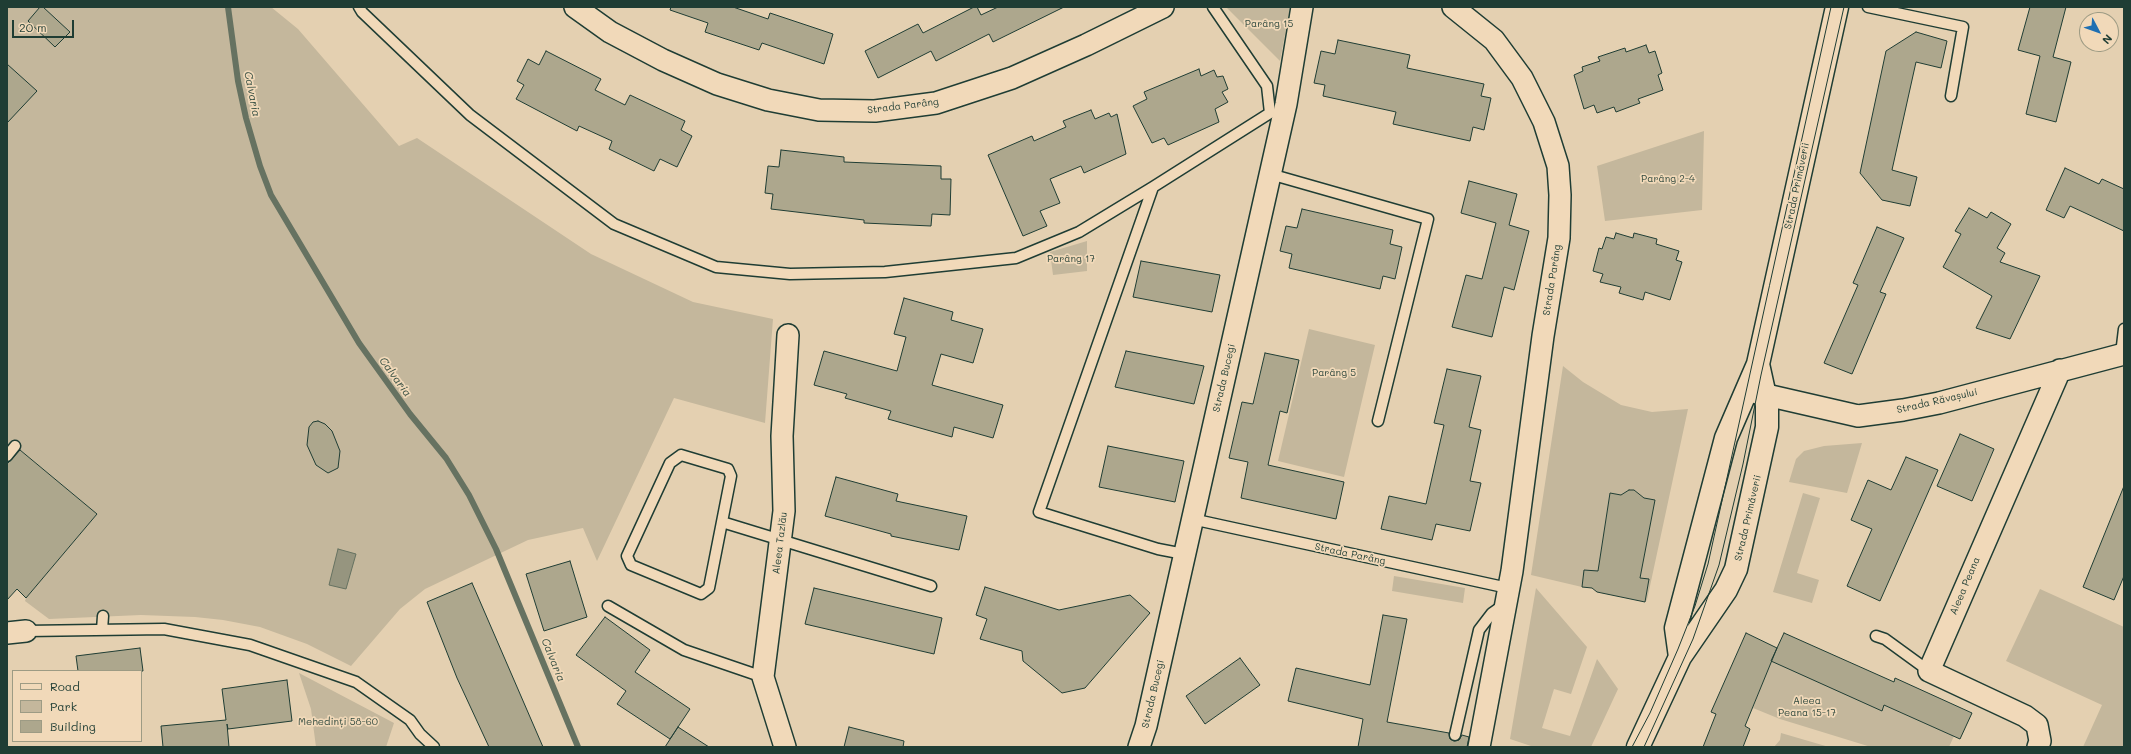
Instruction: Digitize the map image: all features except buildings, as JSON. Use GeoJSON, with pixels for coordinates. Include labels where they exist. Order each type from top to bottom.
{"type":"FeatureCollection","features":[{"type":"Feature","properties":{"kind":"main road","name":"Strada Primăverii"},"geometry":{"type":"LineString","coordinates":[[1638,747],[1680,657],[1726,590],[1736,569],[1767,427],[1768,416],[1756,393],[1758,364],[1837,7]]}},
{"type":"Feature","properties":{"kind":"main road"},"geometry":{"type":"LineString","coordinates":[[1680,657],[1676,628],[1726,438],[1756,393]]}},
{"type":"Feature","properties":{"kind":"street","name":"Strada Parâng"},"geometry":{"type":"LineString","coordinates":[[574,7],[610,32],[663,60],[717,84],[768,100],[819,110],[875,111],[936,103],[1012,78],[1086,45],[1151,9]]}},
{"type":"Feature","properties":{"kind":"street","name":"Strada Bucegi"},"geometry":{"type":"LineString","coordinates":[[1140,747],[1146,726],[1286,104],[1302,7]]}},
{"type":"Feature","properties":{"kind":"street","name":"Strada Parâng"},"geometry":{"type":"LineString","coordinates":[[1453,7],[1494,40],[1512,62],[1522,78],[1544,122],[1558,166],[1560,195],[1559,238],[1507,596],[1479,747]]}},
{"type":"Feature","properties":{"kind":"street","name":"Aleea Tazlău"},"geometry":{"type":"LineString","coordinates":[[785,747],[763,677],[784,511],[782,436],[788,335]]}},
{"type":"Feature","properties":{"kind":"street","name":"Strada Răvașului"},"geometry":{"type":"LineString","coordinates":[[1756,393],[1858,416],[1903,410],[1939,402],[2122,354]]}},
{"type":"Feature","properties":{"kind":"street","name":"Aleea Peana"},"geometry":{"type":"LineString","coordinates":[[1929,671],[2060,370]]}},
{"type":"Feature","properties":{"kind":"street"},"geometry":{"type":"LineString","coordinates":[[1929,671],[2025,716],[2037,725],[2040,741],[2038,747]]}},
{"type":"Feature","properties":{"kind":"lane"},"geometry":{"type":"LineString","coordinates":[[359,7],[362,12],[470,115],[614,224],[716,267],[790,274],[885,272],[1016,258],[1079,232],[1153,187],[1270,113],[1267,86],[1213,7]]}},
{"type":"Feature","properties":{"kind":"lane"},"geometry":{"type":"LineString","coordinates":[[1868,7],[1963,27],[1951,96]]}},
{"type":"Feature","properties":{"kind":"lane"},"geometry":{"type":"LineString","coordinates":[[1270,174],[1428,219],[1378,421]]}},
{"type":"Feature","properties":{"kind":"lane"},"geometry":{"type":"LineString","coordinates":[[1153,187],[1039,512],[1158,549],[1184,554]]}},
{"type":"Feature","properties":{"kind":"lane"},"geometry":{"type":"LineString","coordinates":[[2122,354],[2124,329]]}},
{"type":"Feature","properties":{"kind":"lane"},"geometry":{"type":"LineString","coordinates":[[7,456],[15,446]]}},
{"type":"Feature","properties":{"kind":"lane"},"geometry":{"type":"LineString","coordinates":[[681,455],[728,468],[730,476],[722,522],[709,588],[701,594],[631,565],[627,556],[670,463],[681,455]]}},
{"type":"Feature","properties":{"kind":"lane","name":"Strada Parâng"},"geometry":{"type":"LineString","coordinates":[[1192,519],[1507,596]]}},
{"type":"Feature","properties":{"kind":"lane"},"geometry":{"type":"LineString","coordinates":[[722,522],[931,586]]}},
{"type":"Feature","properties":{"kind":"lane"},"geometry":{"type":"LineString","coordinates":[[1455,735],[1479,630],[1507,596]]}},
{"type":"Feature","properties":{"kind":"lane"},"geometry":{"type":"LineString","coordinates":[[608,606],[684,650],[763,677]]}},
{"type":"Feature","properties":{"kind":"lane"},"geometry":{"type":"LineString","coordinates":[[102,630],[103,616]]}},
{"type":"Feature","properties":{"kind":"lane"},"geometry":{"type":"LineString","coordinates":[[16,632],[164,630],[250,645],[356,682],[410,720],[420,734],[434,747]]}},
{"type":"Feature","properties":{"kind":"lane"},"geometry":{"type":"LineString","coordinates":[[1876,636],[1885,639],[1929,671]]}},
{"type":"Feature","properties":{"kind":"green space"},"geometry":{"type":"Polygon","coordinates":[[[7,7],[271,7],[298,29],[399,146],[417,138],[591,254],[693,302],[773,319],[765,423],[674,398],[597,561],[583,528],[528,540],[425,589],[400,609],[351,666],[307,644],[260,627],[223,620],[195,617],[141,615],[49,619],[25,601],[26,598],[97,514],[13,444],[7,450],[7,7]]]}},
{"type":"Feature","properties":{"kind":"green space","name":"Parâng 15"},"geometry":{"type":"Polygon","coordinates":[[[1226,7],[1290,7],[1280,61],[1226,7]]]}},
{"type":"Feature","properties":{"kind":"green space","name":"Parâng 2-4"},"geometry":{"type":"Polygon","coordinates":[[[1704,131],[1702,210],[1605,221],[1597,166],[1704,131]]]}},
{"type":"Feature","properties":{"kind":"green space","name":"Parâng 17"},"geometry":{"type":"Polygon","coordinates":[[[1087,241],[1087,271],[1053,275],[1050,252],[1087,241]]]}},
{"type":"Feature","properties":{"kind":"green space","name":"Parâng 5"},"geometry":{"type":"Polygon","coordinates":[[[1309,329],[1375,345],[1344,477],[1278,461],[1309,329]]]}},
{"type":"Feature","properties":{"kind":"green space"},"geometry":{"type":"Polygon","coordinates":[[[1563,366],[1583,382],[1621,405],[1652,412],[1688,409],[1647,600],[1645,602],[1649,580],[1640,578],[1655,500],[1644,498],[1634,490],[1629,490],[1621,495],[1610,493],[1598,571],[1585,571],[1582,587],[1531,575],[1563,366]]]}},
{"type":"Feature","properties":{"kind":"green space"},"geometry":{"type":"Polygon","coordinates":[[[1862,443],[1847,493],[1789,482],[1796,459],[1804,451],[1824,446],[1862,443]]]}},
{"type":"Feature","properties":{"kind":"green space"},"geometry":{"type":"Polygon","coordinates":[[[1803,493],[1820,498],[1797,573],[1819,580],[1812,603],[1773,592],[1803,493]]]}},
{"type":"Feature","properties":{"kind":"green space"},"geometry":{"type":"Polygon","coordinates":[[[1394,576],[1465,588],[1463,603],[1392,591],[1394,576]]]}},
{"type":"Feature","properties":{"kind":"green space"},"geometry":{"type":"Polygon","coordinates":[[[1536,588],[1587,647],[1571,694],[1554,689],[1542,728],[1570,736],[1597,659],[1618,689],[1591,747],[1534,747],[1510,739],[1536,588]]]}},
{"type":"Feature","properties":{"kind":"green space"},"geometry":{"type":"Polygon","coordinates":[[[2040,589],[2124,627],[2124,747],[2083,747],[2102,705],[2006,661],[2040,589]]]}},
{"type":"Feature","properties":{"kind":"green space","name":"Aleea Peana 15-17"},"geometry":{"type":"Polygon","coordinates":[[[1771,661],[1884,705],[1954,736],[1949,747],[1871,747],[1780,719],[1753,708],[1771,661]]]}},
{"type":"Feature","properties":{"kind":"green space","name":"Mehedinți 58-60"},"geometry":{"type":"Polygon","coordinates":[[[299,673],[394,723],[386,747],[316,747],[311,709],[299,673]]]}},
{"type":"Feature","properties":{"kind":"green space"},"geometry":{"type":"Polygon","coordinates":[[[1781,733],[1829,747],[1774,747],[1780,740],[1781,733]]]}},
{"type":"Feature","properties":{"kind":"shaded area"},"geometry":{"type":"Polygon","coordinates":[[[338,549],[356,554],[346,589],[329,585],[338,549]]]}},
{"type":"Feature","properties":{"kind":"waterway","name":"Calvaria"},"geometry":{"type":"LineString","coordinates":[[228,7],[238,81],[246,118],[260,166],[271,195],[359,343],[410,414],[446,458],[469,495],[496,549],[578,747]]}},
{"type":"Feature","properties":{"kind":"tram line"},"geometry":{"type":"LineString","coordinates":[[1632,747],[1650,713],[1678,649],[1695,606],[1708,564],[1831,7]]}},
{"type":"Feature","properties":{"kind":"tram line"},"geometry":{"type":"LineString","coordinates":[[1644,747],[1693,639],[1719,565],[1743,464],[1761,375],[1844,7]]}}]}
